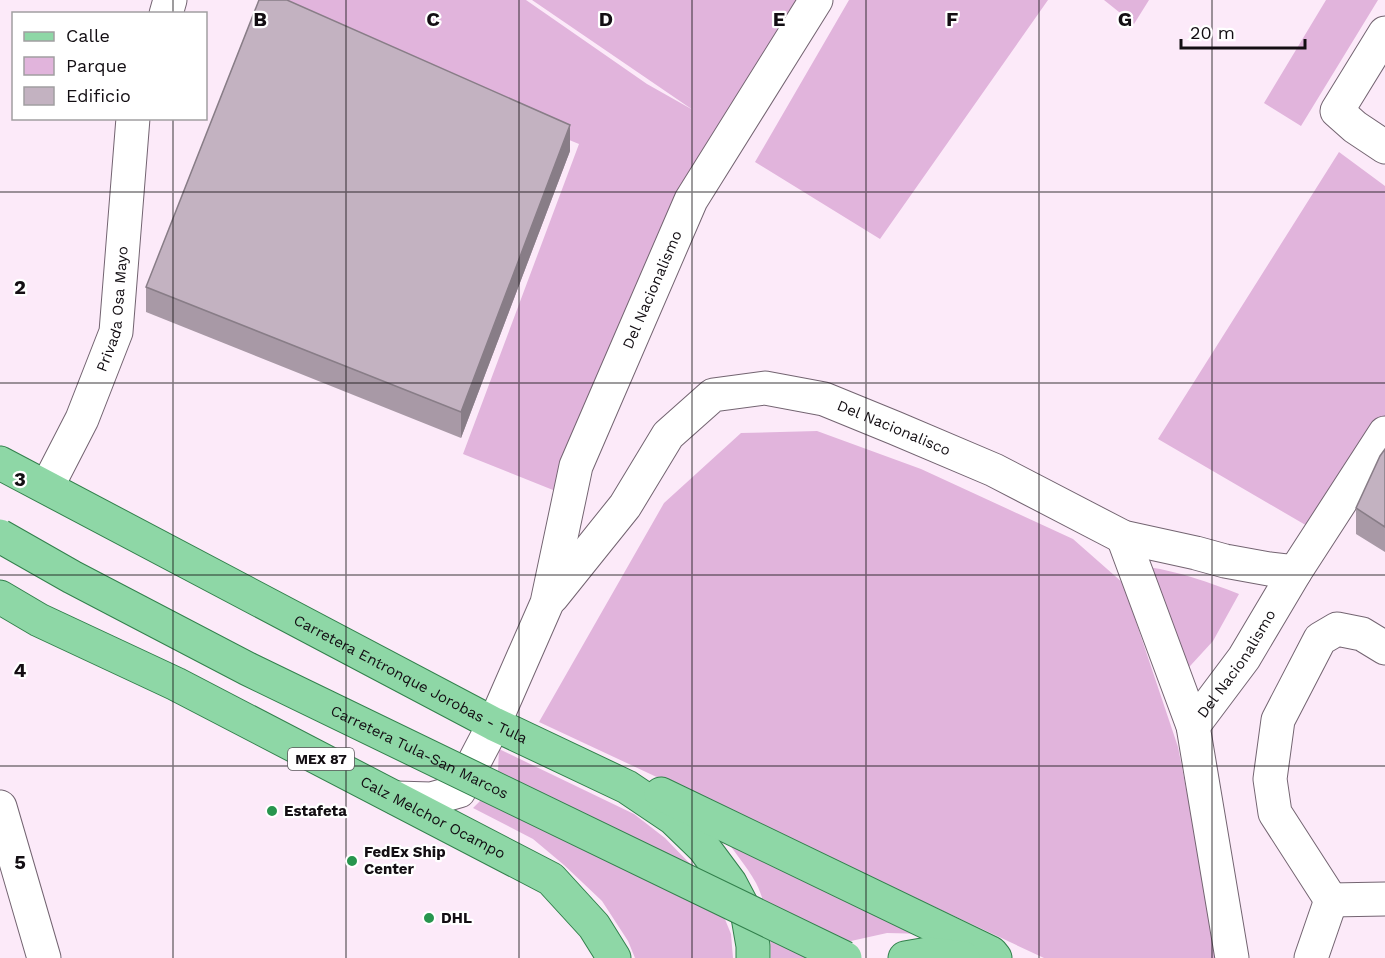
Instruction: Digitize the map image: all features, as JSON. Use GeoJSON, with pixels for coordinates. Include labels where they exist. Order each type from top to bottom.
{"type":"FeatureCollection","features":[{"type":"Feature","properties":{"kind":"main road","name":"Carretera Entronque Jorobas - Tula"},"geometry":{"type":"LineString","coordinates":[[0,463],[494,724],[627,787],[673,818],[704,848],[724,874],[748,917],[753,958]]}},
{"type":"Feature","properties":{"kind":"main road","name":"Carretera Tula-San Marcos"},"geometry":{"type":"LineString","coordinates":[[0,536],[72,577],[248,669],[845,958]]}},
{"type":"Feature","properties":{"kind":"main road","name":"Calz Melchor Ocampo"},"geometry":{"type":"LineString","coordinates":[[0,597],[39,620],[176,684],[551,879],[594,926],[614,958]]}},
{"type":"Feature","properties":{"kind":"main road"},"geometry":{"type":"LineString","coordinates":[[627,787],[657,792],[992,953],[995,958]]}},
{"type":"Feature","properties":{"kind":"main road"},"geometry":{"type":"LineString","coordinates":[[905,958],[928,954],[963,958]]}},
{"type":"Feature","properties":{"kind":"street","name":"Del Nacionalismo"},"geometry":{"type":"LineString","coordinates":[[547,603],[576,465],[691,200],[816,0]]}},
{"type":"Feature","properties":{"kind":"street"},"geometry":{"type":"LineString","coordinates":[[1385,33],[1337,111],[1355,127],[1385,147]]}},
{"type":"Feature","properties":{"kind":"street","name":"Privada Osa Mayo"},"geometry":{"type":"LineString","coordinates":[[47,488],[82,418],[116,332],[133,120]]}},
{"type":"Feature","properties":{"kind":"street","name":"Del Nacionalisco"},"geometry":{"type":"LineString","coordinates":[[547,603],[625,506],[668,435],[713,395],[765,388],[824,399],[895,428],[994,470],[1123,537],[1225,561],[1295,572]]}},
{"type":"Feature","properties":{"kind":"street","name":"Del Nacionalismo"},"geometry":{"type":"LineString","coordinates":[[1232,958],[1193,726],[1244,658],[1295,572],[1385,432]]}},
{"type":"Feature","properties":{"kind":"street"},"geometry":{"type":"LineString","coordinates":[[1123,537],[1193,726]]}},
{"type":"Feature","properties":{"kind":"street"},"geometry":{"type":"LineString","coordinates":[[396,798],[432,799],[459,791],[494,724],[547,603]]}},
{"type":"Feature","properties":{"kind":"street"},"geometry":{"type":"LineString","coordinates":[[1331,900],[1275,813],[1270,779],[1278,720],[1320,639],[1337,629],[1362,634],[1385,648]]}},
{"type":"Feature","properties":{"kind":"street"},"geometry":{"type":"LineString","coordinates":[[0,807],[44,958]]}},
{"type":"Feature","properties":{"kind":"street"},"geometry":{"type":"LineString","coordinates":[[1331,900],[1385,899]]}},
{"type":"Feature","properties":{"kind":"street"},"geometry":{"type":"LineString","coordinates":[[1311,958],[1331,900]]}},
{"type":"Feature","properties":{"kind":"green space"},"geometry":{"type":"Polygon","coordinates":[[[273,0],[526,0],[647,84],[693,110],[532,0],[814,0],[688,197],[573,498],[463,454],[579,144],[263,15],[273,0]]]}},
{"type":"Feature","properties":{"kind":"green space"},"geometry":{"type":"Polygon","coordinates":[[[849,0],[1048,0],[880,239],[755,162],[849,0]]]}},
{"type":"Feature","properties":{"kind":"green space"},"geometry":{"type":"Polygon","coordinates":[[[1104,0],[1149,0],[1134,24],[1104,0]]]}},
{"type":"Feature","properties":{"kind":"green space"},"geometry":{"type":"Polygon","coordinates":[[[1326,0],[1378,0],[1301,126],[1264,103],[1326,0]]]}},
{"type":"Feature","properties":{"kind":"green space"},"geometry":{"type":"Polygon","coordinates":[[[1339,152],[1385,186],[1385,422],[1321,534],[1158,439],[1339,152]]]}},
{"type":"Feature","properties":{"kind":"green space"},"geometry":{"type":"Polygon","coordinates":[[[817,431],[921,469],[1073,539],[1123,583],[1178,747],[1219,958],[1044,958],[539,722],[664,503],[741,433],[817,431]]]}},
{"type":"Feature","properties":{"kind":"green space"},"geometry":{"type":"Polygon","coordinates":[[[1148,567],[1194,578],[1239,594],[1213,641],[1180,677],[1148,567]]]}},
{"type":"Feature","properties":{"kind":"green space"},"geometry":{"type":"Polygon","coordinates":[[[499,749],[634,814],[665,838],[698,872],[718,902],[731,934],[733,958],[635,958],[628,941],[602,901],[564,865],[533,839],[473,808],[488,793],[498,771],[499,749]]]}},
{"type":"Feature","properties":{"kind":"green space"},"geometry":{"type":"Polygon","coordinates":[[[720,832],[928,934],[887,933],[851,941],[812,958],[771,958],[768,920],[760,891],[748,870],[720,832]]]}},
{"type":"Feature","properties":{"kind":"building"},"geometry":{"type":"Polygon","coordinates":[[[259,0],[287,0],[570,125],[461,412],[146,287],[259,0]]]}},
{"type":"Feature","properties":{"kind":"building"},"geometry":{"type":"Polygon","coordinates":[[[1385,449],[1385,527],[1356,508],[1385,449]]]}},
{"type":"Feature","properties":{"kind":"place","name":"Estafeta"},"geometry":{"type":"Point","coordinates":[272,811]}},
{"type":"Feature","properties":{"kind":"place","name":"FedEx Ship Center"},"geometry":{"type":"Point","coordinates":[352,861]}},
{"type":"Feature","properties":{"kind":"place","name":"DHL"},"geometry":{"type":"Point","coordinates":[429,918]}}]}
